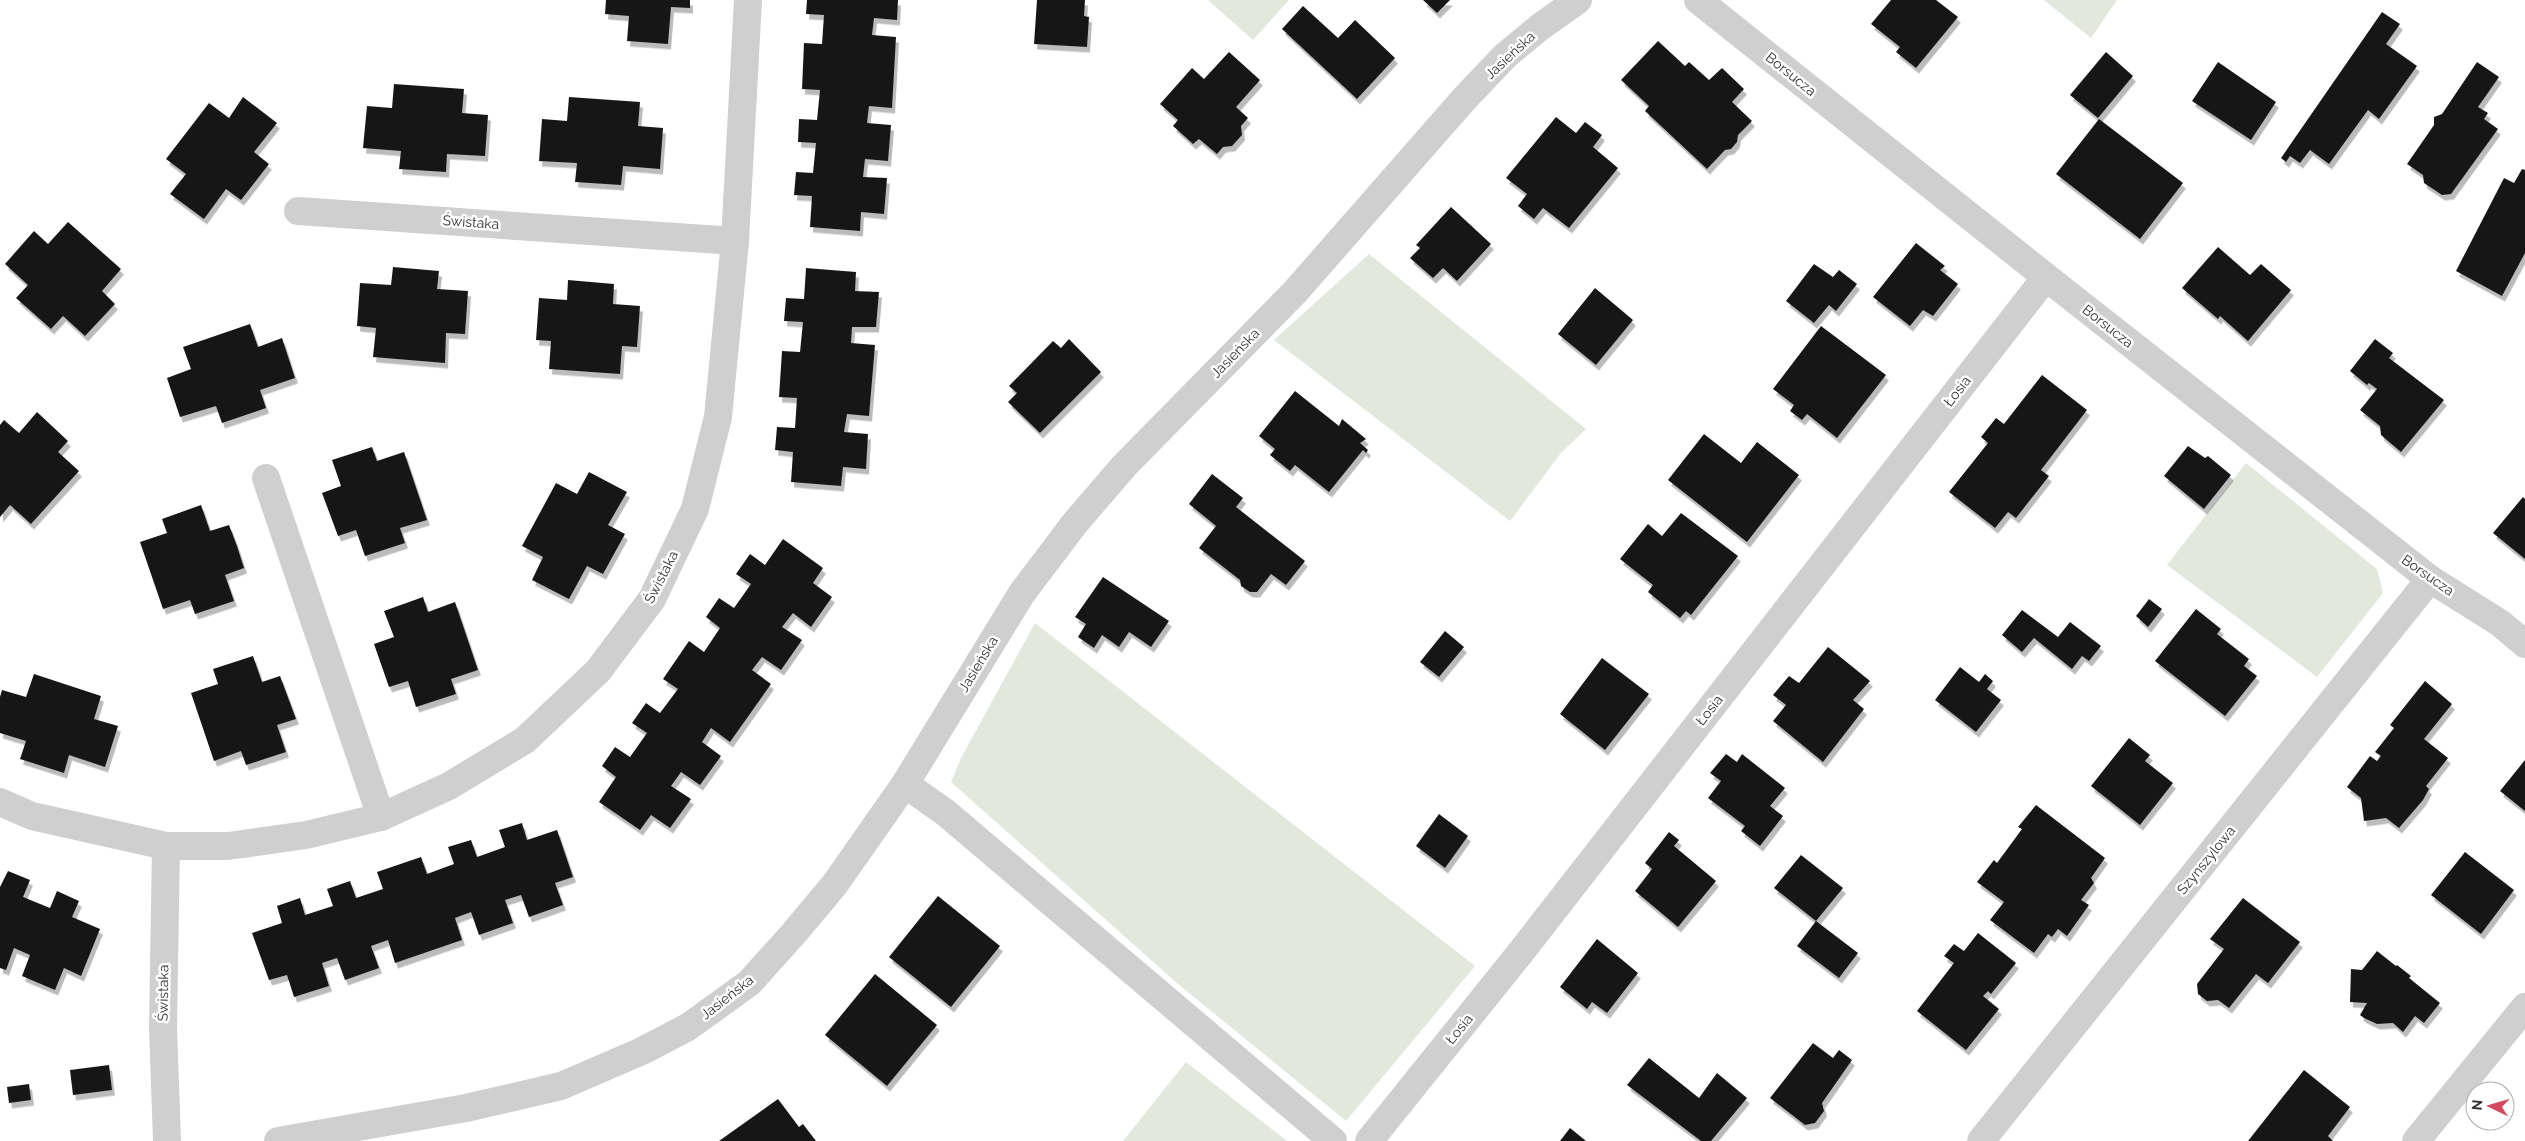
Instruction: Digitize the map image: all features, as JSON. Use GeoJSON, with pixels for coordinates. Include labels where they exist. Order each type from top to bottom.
{"type":"FeatureCollection","features":[{"type":"Feature","properties":{"kind":"street","name":"Świstaka"},"geometry":{"type":"LineString","coordinates":[[0,802],[32,816],[166,846],[238,844],[306,835],[381,817],[449,786],[525,740],[598,671],[652,599],[695,509],[718,417],[735,241],[748,0]]}},
{"type":"Feature","properties":{"kind":"street","name":"Jasieńska"},"geometry":{"type":"LineString","coordinates":[[278,1141],[484,1104],[561,1086],[642,1051],[688,1027],[748,983],[794,933],[835,884],[905,784],[1006,618],[1074,523],[1124,466],[1295,292],[1465,98],[1506,55],[1540,27],[1578,0]]}},
{"type":"Feature","properties":{"kind":"street","name":"Borsucza"},"geometry":{"type":"LineString","coordinates":[[1698,0],[2430,579],[2500,623],[2525,644]]}},
{"type":"Feature","properties":{"kind":"street","name":"Świstaka"},"geometry":{"type":"LineString","coordinates":[[298,211],[735,241]]}},
{"type":"Feature","properties":{"kind":"street","name":"Łosia"},"geometry":{"type":"LineString","coordinates":[[1369,1141],[1521,952],[2046,277]]}},
{"type":"Feature","properties":{"kind":"street"},"geometry":{"type":"LineString","coordinates":[[266,478],[381,817]]}},
{"type":"Feature","properties":{"kind":"street","name":"Szynszylowa"},"geometry":{"type":"LineString","coordinates":[[1981,1141],[2430,579]]}},
{"type":"Feature","properties":{"kind":"street"},"geometry":{"type":"LineString","coordinates":[[905,784],[946,813],[1333,1141]]}},
{"type":"Feature","properties":{"kind":"street","name":"Świstaka"},"geometry":{"type":"LineString","coordinates":[[166,846],[163,1028],[167,1141]]}},
{"type":"Feature","properties":{"kind":"street"},"geometry":{"type":"LineString","coordinates":[[2416,1141],[2525,1007]]}},
{"type":"Feature","properties":{"kind":"shaded area"},"geometry":{"type":"Polygon","coordinates":[[[1208,0],[1289,0],[1253,40],[1208,0]]]}},
{"type":"Feature","properties":{"kind":"shaded area"},"geometry":{"type":"Polygon","coordinates":[[[2044,0],[2117,0],[2091,38],[2044,0]]]}},
{"type":"Feature","properties":{"kind":"shaded area"},"geometry":{"type":"Polygon","coordinates":[[[1369,254],[1586,429],[1561,453],[1510,521],[1274,340],[1369,254]]]}},
{"type":"Feature","properties":{"kind":"shaded area"},"geometry":{"type":"Polygon","coordinates":[[[2246,463],[2377,569],[2383,593],[2317,677],[2167,565],[2246,463]]]}},
{"type":"Feature","properties":{"kind":"shaded area"},"geometry":{"type":"Polygon","coordinates":[[[1035,623],[1475,966],[1346,1121],[1178,984],[951,782],[961,758],[1035,623]]]}},
{"type":"Feature","properties":{"kind":"shaded area"},"geometry":{"type":"Polygon","coordinates":[[[1186,1062],[1287,1141],[1123,1141],[1186,1062]]]}},
{"type":"Feature","properties":{"kind":"building"},"geometry":{"type":"Polygon","coordinates":[[[606,0],[690,0],[690,8],[671,7],[668,44],[627,41],[629,16],[605,14],[606,0]]]}},
{"type":"Feature","properties":{"kind":"building"},"geometry":{"type":"Polygon","coordinates":[[[807,0],[898,0],[897,20],[874,18],[872,35],[896,37],[892,108],[869,106],[867,123],[891,125],[888,161],[865,159],[863,177],[887,178],[884,214],[861,212],[860,231],[810,227],[812,196],[794,195],[796,172],[813,173],[816,143],[798,142],[799,119],[817,120],[820,90],[802,89],[804,43],[822,44],[824,15],[806,14],[807,0]]]}},
{"type":"Feature","properties":{"kind":"building"},"geometry":{"type":"Polygon","coordinates":[[[1037,0],[1085,0],[1084,16],[1089,17],[1087,47],[1034,44],[1037,0]]]}},
{"type":"Feature","properties":{"kind":"building"},"geometry":{"type":"Polygon","coordinates":[[[1423,0],[1450,0],[1437,13],[1423,0]]]}},
{"type":"Feature","properties":{"kind":"building"},"geometry":{"type":"Polygon","coordinates":[[[1891,0],[1936,0],[1958,17],[1916,68],[1896,52],[1900,47],[1871,24],[1891,0]]]}},
{"type":"Feature","properties":{"kind":"building"},"geometry":{"type":"Polygon","coordinates":[[[1303,6],[1338,38],[1355,20],[1395,58],[1357,99],[1282,29],[1303,6]]]}},
{"type":"Feature","properties":{"kind":"building"},"geometry":{"type":"Polygon","coordinates":[[[2382,12],[2400,24],[2386,44],[2417,66],[2379,119],[2368,110],[2329,164],[2310,150],[2300,163],[2290,156],[2286,162],[2281,158],[2382,12]]]}},
{"type":"Feature","properties":{"kind":"building"},"geometry":{"type":"Polygon","coordinates":[[[1658,41],[1685,66],[1689,62],[1709,80],[1722,68],[1744,89],[1732,102],[1752,121],[1738,135],[1737,142],[1731,149],[1725,150],[1707,169],[1645,111],[1649,106],[1621,80],[1658,41]]]}},
{"type":"Feature","properties":{"kind":"building"},"geometry":{"type":"Polygon","coordinates":[[[1229,52],[1260,80],[1236,107],[1248,118],[1241,126],[1242,135],[1232,146],[1223,147],[1217,154],[1199,139],[1193,144],[1173,126],[1178,120],[1160,104],[1192,68],[1204,79],[1229,52]]]}},
{"type":"Feature","properties":{"kind":"building"},"geometry":{"type":"Polygon","coordinates":[[[2106,52],[2133,76],[2098,118],[2070,95],[2106,52]]]}},
{"type":"Feature","properties":{"kind":"building"},"geometry":{"type":"Polygon","coordinates":[[[2218,62],[2276,102],[2251,140],[2192,101],[2218,62]]]}},
{"type":"Feature","properties":{"kind":"building"},"geometry":{"type":"Polygon","coordinates":[[[2477,62],[2499,77],[2478,107],[2488,113],[2484,119],[2498,129],[2451,194],[2442,195],[2424,183],[2423,175],[2407,164],[2434,125],[2434,117],[2442,114],[2477,62]]]}},
{"type":"Feature","properties":{"kind":"building"},"geometry":{"type":"Polygon","coordinates":[[[394,84],[464,89],[462,113],[488,115],[485,156],[447,154],[446,172],[399,169],[401,151],[363,148],[367,106],[392,108],[394,84]]]}},
{"type":"Feature","properties":{"kind":"building"},"geometry":{"type":"Polygon","coordinates":[[[243,97],[277,123],[254,152],[269,164],[241,200],[226,189],[204,219],[170,194],[186,174],[166,159],[209,103],[229,118],[243,97]]]}},
{"type":"Feature","properties":{"kind":"building"},"geometry":{"type":"Polygon","coordinates":[[[569,97],[640,102],[638,126],[663,128],[660,169],[623,166],[621,185],[575,182],[577,163],[539,161],[542,119],[567,121],[569,97]]]}},
{"type":"Feature","properties":{"kind":"building"},"geometry":{"type":"Polygon","coordinates":[[[1556,117],[1576,133],[1585,122],[1602,135],[1593,147],[1618,168],[1569,228],[1543,208],[1534,219],[1518,206],[1527,194],[1506,178],[1556,117]]]}},
{"type":"Feature","properties":{"kind":"building"},"geometry":{"type":"Polygon","coordinates":[[[2099,119],[2183,183],[2140,239],[2056,174],[2099,119]]]}},
{"type":"Feature","properties":{"kind":"building"},"geometry":{"type":"Polygon","coordinates":[[[2522,169],[2525,170],[2525,253],[2502,296],[2456,271],[2504,178],[2514,183],[2522,169]]]}},
{"type":"Feature","properties":{"kind":"building"},"geometry":{"type":"Polygon","coordinates":[[[1451,207],[1491,244],[1457,281],[1443,268],[1433,278],[1410,258],[1420,248],[1416,245],[1451,207]]]}},
{"type":"Feature","properties":{"kind":"building"},"geometry":{"type":"Polygon","coordinates":[[[68,222],[121,269],[102,291],[115,304],[85,336],[63,316],[51,329],[16,298],[28,285],[5,264],[34,231],[48,244],[68,222]]]}},
{"type":"Feature","properties":{"kind":"building"},"geometry":{"type":"Polygon","coordinates":[[[1916,243],[1945,266],[1940,270],[1958,284],[1933,316],[1923,310],[1910,326],[1873,297],[1916,243]]]}},
{"type":"Feature","properties":{"kind":"building"},"geometry":{"type":"Polygon","coordinates":[[[2218,247],[2250,275],[2261,264],[2291,290],[2248,341],[2220,316],[2218,319],[2182,288],[2218,247]]]}},
{"type":"Feature","properties":{"kind":"building"},"geometry":{"type":"Polygon","coordinates":[[[1814,264],[1833,277],[1839,270],[1857,284],[1836,311],[1829,305],[1814,323],[1786,301],[1814,264]]]}},
{"type":"Feature","properties":{"kind":"building"},"geometry":{"type":"Polygon","coordinates":[[[393,267],[439,271],[437,289],[468,291],[465,334],[446,333],[445,363],[373,357],[376,328],[357,326],[360,283],[391,285],[393,267]]]}},
{"type":"Feature","properties":{"kind":"building"},"geometry":{"type":"Polygon","coordinates":[[[806,268],[856,272],[855,291],[879,292],[876,327],[852,327],[851,343],[875,345],[869,416],[847,414],[844,432],[868,434],[866,469],[843,467],[841,486],[791,482],[793,452],[775,450],[777,427],[795,428],[797,398],[779,397],[782,351],[800,352],[803,322],[784,321],[786,298],[804,299],[806,268]]]}},
{"type":"Feature","properties":{"kind":"building"},"geometry":{"type":"Polygon","coordinates":[[[568,280],[614,284],[613,304],[640,306],[637,347],[622,346],[620,374],[549,369],[551,341],[536,340],[539,298],[567,300],[568,280]]]}},
{"type":"Feature","properties":{"kind":"building"},"geometry":{"type":"Polygon","coordinates":[[[1595,288],[1633,320],[1596,365],[1558,334],[1595,288]]]}},
{"type":"Feature","properties":{"kind":"building"},"geometry":{"type":"Polygon","coordinates":[[[250,324],[258,347],[282,338],[295,378],[260,390],[266,408],[222,423],[216,406],[180,417],[167,378],[191,369],[183,347],[250,324]]]}},
{"type":"Feature","properties":{"kind":"building"},"geometry":{"type":"Polygon","coordinates":[[[1821,326],[1886,375],[1837,438],[1807,414],[1802,420],[1790,411],[1794,405],[1773,389],[1821,326]]]}},
{"type":"Feature","properties":{"kind":"building"},"geometry":{"type":"Polygon","coordinates":[[[1069,339],[1101,372],[1040,433],[1008,402],[1017,393],[1009,386],[1053,341],[1061,348],[1069,339]]]}},
{"type":"Feature","properties":{"kind":"building"},"geometry":{"type":"Polygon","coordinates":[[[2375,339],[2393,353],[2389,358],[2444,400],[2401,452],[2381,435],[2380,426],[2360,410],[2377,389],[2369,383],[2367,385],[2350,371],[2375,339]]]}},
{"type":"Feature","properties":{"kind":"building"},"geometry":{"type":"Polygon","coordinates":[[[2042,375],[2087,410],[2041,470],[2049,476],[2016,518],[2008,512],[1995,528],[1949,492],[1988,443],[1981,437],[1996,418],[2004,424],[2042,375]]]}},
{"type":"Feature","properties":{"kind":"building"},"geometry":{"type":"Polygon","coordinates":[[[1295,391],[1339,426],[1342,419],[1366,439],[1360,443],[1368,450],[1366,453],[1363,450],[1329,492],[1295,465],[1290,471],[1270,455],[1275,449],[1259,436],[1295,391]]]}},
{"type":"Feature","properties":{"kind":"building"},"geometry":{"type":"Polygon","coordinates":[[[37,412],[68,441],[58,452],[79,471],[31,524],[10,505],[0,517],[0,425],[4,420],[19,433],[37,412]]]}},
{"type":"Feature","properties":{"kind":"building"},"geometry":{"type":"Polygon","coordinates":[[[1704,434],[1741,463],[1757,442],[1799,475],[1747,542],[1668,480],[1704,434]]]}},
{"type":"Feature","properties":{"kind":"building"},"geometry":{"type":"Polygon","coordinates":[[[2188,446],[2205,458],[2208,456],[2231,475],[2204,509],[2164,476],[2188,446]]]}},
{"type":"Feature","properties":{"kind":"building"},"geometry":{"type":"Polygon","coordinates":[[[372,447],[377,461],[404,452],[427,520],[400,528],[405,543],[365,556],[356,530],[338,536],[322,493],[341,486],[332,460],[372,447]]]}},
{"type":"Feature","properties":{"kind":"building"},"geometry":{"type":"Polygon","coordinates":[[[589,472],[627,492],[608,525],[625,534],[603,574],[587,566],[569,599],[532,580],[543,557],[522,546],[556,483],[577,494],[589,472]]]}},
{"type":"Feature","properties":{"kind":"building"},"geometry":{"type":"Polygon","coordinates":[[[1212,474],[1243,498],[1236,507],[1305,561],[1286,585],[1271,574],[1257,592],[1250,592],[1241,586],[1240,580],[1199,548],[1216,526],[1189,504],[1212,474]]]}},
{"type":"Feature","properties":{"kind":"building"},"geometry":{"type":"Polygon","coordinates":[[[2523,497],[2525,499],[2525,559],[2493,533],[2523,497]]]}},
{"type":"Feature","properties":{"kind":"building"},"geometry":{"type":"Polygon","coordinates":[[[201,505],[210,531],[229,525],[237,546],[244,568],[225,575],[234,601],[195,614],[190,600],[163,609],[140,542],[167,533],[162,519],[201,505]]]}},
{"type":"Feature","properties":{"kind":"building"},"geometry":{"type":"Polygon","coordinates":[[[1681,513],[1738,556],[1691,615],[1686,611],[1680,618],[1648,592],[1653,585],[1620,559],[1648,524],[1662,536],[1681,513]]]}},
{"type":"Feature","properties":{"kind":"building"},"geometry":{"type":"Polygon","coordinates":[[[783,539],[823,568],[813,583],[832,597],[811,627],[793,613],[782,627],[802,640],[781,670],[762,657],[752,670],[771,684],[730,742],[711,728],[702,742],[721,756],[700,785],[681,772],[671,786],[691,799],[670,828],[651,815],[640,830],[599,802],[616,777],[602,766],[615,747],[630,757],[647,733],[632,723],[646,703],[660,713],[678,689],[663,679],[689,641],[704,652],[720,628],[706,617],[719,598],[734,608],[751,584],[736,574],[750,554],[765,565],[783,539]]]}},
{"type":"Feature","properties":{"kind":"building"},"geometry":{"type":"Polygon","coordinates":[[[1103,577],[1169,621],[1151,647],[1129,632],[1119,647],[1102,635],[1094,648],[1078,637],[1086,624],[1075,617],[1103,577]]]}},
{"type":"Feature","properties":{"kind":"building"},"geometry":{"type":"Polygon","coordinates":[[[423,597],[428,612],[455,602],[478,670],[451,679],[456,694],[416,707],[408,681],[389,687],[374,644],[394,637],[384,611],[423,597]]]}},
{"type":"Feature","properties":{"kind":"building"},"geometry":{"type":"Polygon","coordinates":[[[2149,599],[2162,609],[2148,627],[2136,616],[2149,599]]]}},
{"type":"Feature","properties":{"kind":"building"},"geometry":{"type":"Polygon","coordinates":[[[2196,609],[2221,629],[2217,634],[2249,659],[2244,666],[2257,676],[2225,716],[2155,661],[2196,609]]]}},
{"type":"Feature","properties":{"kind":"building"},"geometry":{"type":"Polygon","coordinates":[[[2022,610],[2058,637],[2070,622],[2101,646],[2089,661],[2082,656],[2072,669],[2034,638],[2022,652],[2002,635],[2022,610]]]}},
{"type":"Feature","properties":{"kind":"building"},"geometry":{"type":"Polygon","coordinates":[[[1445,631],[1464,647],[1439,677],[1420,662],[1445,631]]]}},
{"type":"Feature","properties":{"kind":"building"},"geometry":{"type":"Polygon","coordinates":[[[1828,647],[1870,681],[1853,700],[1864,709],[1823,762],[1773,721],[1786,705],[1773,695],[1789,676],[1799,683],[1828,647]]]}},
{"type":"Feature","properties":{"kind":"building"},"geometry":{"type":"Polygon","coordinates":[[[253,656],[262,682],[280,676],[296,719],[277,725],[286,752],[246,765],[241,751],[214,761],[191,693],[218,684],[213,669],[253,656]]]}},
{"type":"Feature","properties":{"kind":"building"},"geometry":{"type":"Polygon","coordinates":[[[1602,658],[1649,694],[1605,750],[1560,714],[1602,658]]]}},
{"type":"Feature","properties":{"kind":"building"},"geometry":{"type":"Polygon","coordinates":[[[1960,667],[1979,682],[1985,674],[1993,681],[1987,689],[2001,700],[1976,732],[1935,700],[1960,667]]]}},
{"type":"Feature","properties":{"kind":"building"},"geometry":{"type":"Polygon","coordinates":[[[34,674],[101,696],[94,719],[118,726],[105,767],[69,755],[64,773],[20,759],[26,741],[0,733],[0,697],[2,690],[26,697],[34,674]]]}},
{"type":"Feature","properties":{"kind":"building"},"geometry":{"type":"Polygon","coordinates":[[[2425,681],[2452,704],[2424,739],[2448,758],[2426,786],[2429,789],[2423,800],[2399,828],[2386,818],[2364,821],[2361,798],[2347,787],[2370,756],[2377,761],[2381,756],[2375,752],[2394,728],[2390,725],[2425,681]]]}},
{"type":"Feature","properties":{"kind":"building"},"geometry":{"type":"Polygon","coordinates":[[[2129,738],[2150,755],[2145,761],[2173,783],[2140,825],[2091,786],[2129,738]]]}},
{"type":"Feature","properties":{"kind":"building"},"geometry":{"type":"Polygon","coordinates":[[[1726,754],[1737,762],[1742,754],[1785,788],[1770,806],[1783,816],[1760,846],[1741,831],[1745,826],[1708,798],[1721,781],[1710,773],[1726,754]]]}},
{"type":"Feature","properties":{"kind":"building"},"geometry":{"type":"Polygon","coordinates":[[[2525,760],[2525,811],[2500,791],[2525,760]]]}},
{"type":"Feature","properties":{"kind":"building"},"geometry":{"type":"Polygon","coordinates":[[[2036,805],[2105,858],[2091,878],[2094,883],[2081,900],[2089,905],[2067,936],[2058,929],[2052,937],[2048,934],[2034,953],[1990,920],[2004,902],[1977,882],[1994,860],[1997,863],[2022,829],[2018,827],[2036,805]]]}},
{"type":"Feature","properties":{"kind":"building"},"geometry":{"type":"Polygon","coordinates":[[[1439,814],[1468,836],[1445,868],[1416,846],[1439,814]]]}},
{"type":"Feature","properties":{"kind":"building"},"geometry":{"type":"Polygon","coordinates":[[[522,823],[527,840],[557,830],[573,877],[555,883],[563,905],[529,917],[521,895],[505,900],[513,923],[479,935],[471,912],[455,918],[462,940],[395,963],[388,940],[371,946],[379,968],[345,980],[337,958],[322,963],[329,986],[294,997],[287,975],[269,980],[252,933],[282,923],[277,906],[300,898],[305,915],[333,906],[327,889],[350,881],[356,898],[383,889],[377,872],[421,857],[427,874],[454,864],[448,847],[471,840],[477,857],[505,847],[499,830],[522,823]]]}},
{"type":"Feature","properties":{"kind":"building"},"geometry":{"type":"Polygon","coordinates":[[[1669,832],[1679,840],[1674,846],[1716,881],[1678,927],[1635,891],[1652,869],[1645,863],[1669,832]]]}},
{"type":"Feature","properties":{"kind":"building"},"geometry":{"type":"Polygon","coordinates":[[[2465,852],[2514,890],[2481,934],[2431,895],[2465,852]]]}},
{"type":"Feature","properties":{"kind":"building"},"geometry":{"type":"Polygon","coordinates":[[[1801,855],[1843,888],[1816,921],[1774,888],[1801,855]]]}},
{"type":"Feature","properties":{"kind":"building"},"geometry":{"type":"Polygon","coordinates":[[[8,871],[30,880],[23,897],[50,908],[57,891],[79,901],[72,917],[100,929],[81,976],[64,968],[55,990],[22,976],[30,955],[14,948],[6,970],[0,968],[0,887],[8,871]]]}},
{"type":"Feature","properties":{"kind":"building"},"geometry":{"type":"Polygon","coordinates":[[[938,896],[1000,946],[951,1007],[889,957],[938,896]]]}},
{"type":"Feature","properties":{"kind":"building"},"geometry":{"type":"Polygon","coordinates":[[[2243,898],[2300,942],[2268,983],[2256,974],[2229,1008],[2218,1000],[2207,1001],[2198,994],[2197,984],[2224,949],[2210,939],[2243,898]]]}},
{"type":"Feature","properties":{"kind":"building"},"geometry":{"type":"Polygon","coordinates":[[[1816,921],[1858,953],[1839,978],[1797,946],[1816,921]]]}},
{"type":"Feature","properties":{"kind":"building"},"geometry":{"type":"Polygon","coordinates":[[[1978,933],[2016,963],[1991,994],[1988,991],[1983,996],[1999,1009],[1966,1050],[1917,1011],[1954,963],[1944,956],[1954,944],[1964,951],[1978,933]]]}},
{"type":"Feature","properties":{"kind":"building"},"geometry":{"type":"Polygon","coordinates":[[[1597,939],[1638,973],[1607,1013],[1592,1002],[1587,1009],[1560,987],[1597,939]]]}},
{"type":"Feature","properties":{"kind":"building"},"geometry":{"type":"Polygon","coordinates":[[[2377,951],[2411,976],[2409,978],[2440,1003],[2424,1023],[2415,1016],[2403,1032],[2393,1023],[2377,1024],[2360,1015],[2367,1003],[2350,1002],[2351,969],[2362,970],[2377,951]]]}},
{"type":"Feature","properties":{"kind":"building"},"geometry":{"type":"Polygon","coordinates":[[[875,974],[937,1025],[887,1086],[825,1035],[875,974]]]}},
{"type":"Feature","properties":{"kind":"building"},"geometry":{"type":"Polygon","coordinates":[[[1813,1043],[1833,1058],[1839,1050],[1852,1060],[1822,1103],[1824,1111],[1815,1123],[1805,1125],[1770,1098],[1813,1043]]]}},
{"type":"Feature","properties":{"kind":"building"},"geometry":{"type":"Polygon","coordinates":[[[1649,1058],[1699,1098],[1717,1073],[1747,1098],[1711,1141],[1701,1141],[1627,1085],[1649,1058]]]}},
{"type":"Feature","properties":{"kind":"building"},"geometry":{"type":"Polygon","coordinates":[[[109,1065],[112,1090],[73,1095],[70,1070],[109,1065]]]}},
{"type":"Feature","properties":{"kind":"building"},"geometry":{"type":"Polygon","coordinates":[[[2304,1070],[2350,1107],[2328,1136],[2333,1141],[2248,1141],[2304,1070]]]}},
{"type":"Feature","properties":{"kind":"building"},"geometry":{"type":"Polygon","coordinates":[[[29,1084],[31,1100],[9,1103],[7,1087],[29,1084]]]}},
{"type":"Feature","properties":{"kind":"building"},"geometry":{"type":"Polygon","coordinates":[[[778,1099],[799,1127],[803,1124],[816,1141],[719,1141],[778,1099]]]}},
{"type":"Feature","properties":{"kind":"building"},"geometry":{"type":"Polygon","coordinates":[[[1570,1128],[1586,1141],[1560,1141],[1570,1128]]]}}]}
